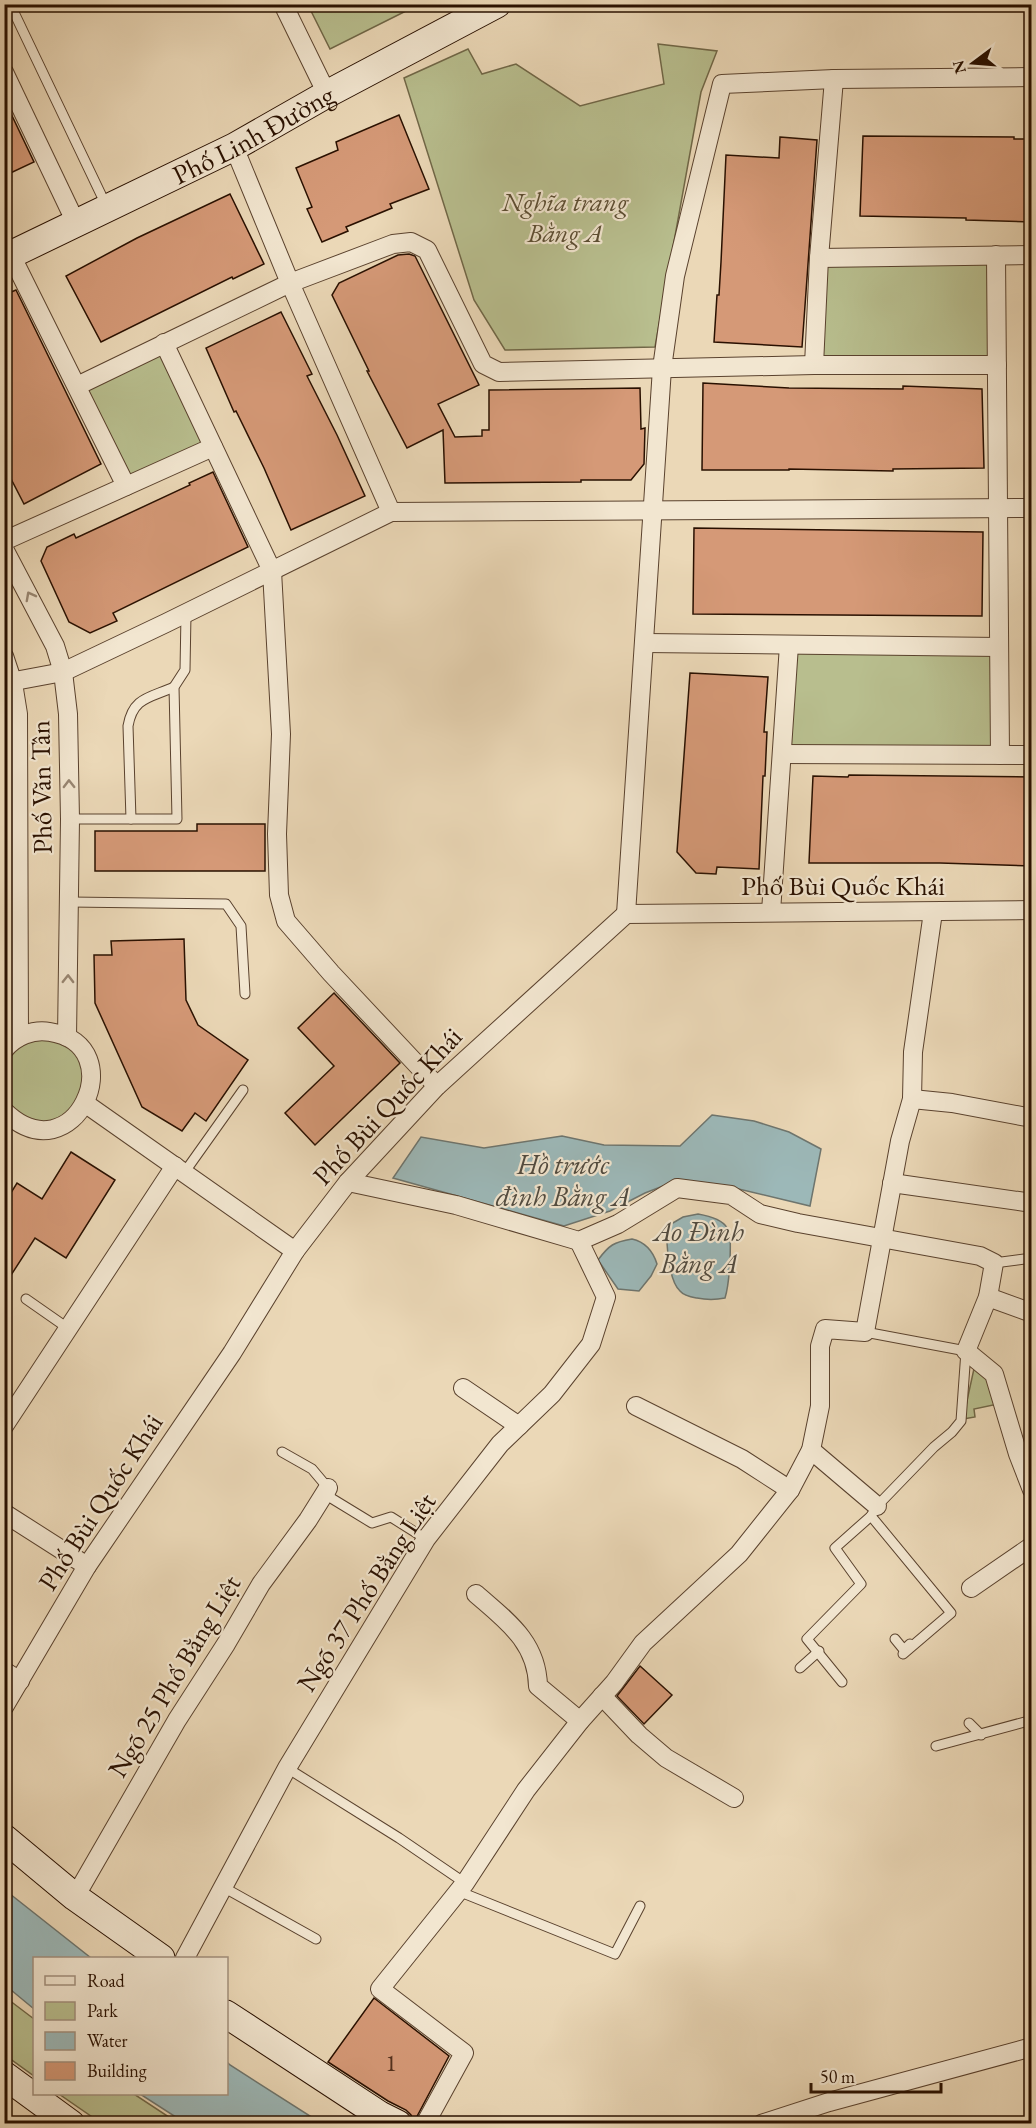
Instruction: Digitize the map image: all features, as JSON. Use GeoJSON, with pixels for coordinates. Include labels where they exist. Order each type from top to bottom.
{"type":"FeatureCollection","features":[{"type":"Feature","properties":{"kind":"street"},"geometry":{"type":"LineString","coordinates":[[283,4],[327,94]]}},
{"type":"Feature","properties":{"kind":"street","name":"Phố Linh Đường"},"geometry":{"type":"LineString","coordinates":[[8,257],[234,147],[327,94],[497,4]]}},
{"type":"Feature","properties":{"kind":"street"},"geometry":{"type":"LineString","coordinates":[[4,72],[76,223]]}},
{"type":"Feature","properties":{"kind":"street"},"geometry":{"type":"LineString","coordinates":[[626,914],[662,368],[675,276],[722,84],[834,79],[1032,77]]}},
{"type":"Feature","properties":{"kind":"street"},"geometry":{"type":"LineString","coordinates":[[814,365],[819,258],[834,79]]}},
{"type":"Feature","properties":{"kind":"street"},"geometry":{"type":"LineString","coordinates":[[234,147],[391,512]]}},
{"type":"Feature","properties":{"kind":"street"},"geometry":{"type":"LineString","coordinates":[[77,386],[291,283],[393,244],[411,242],[427,250],[483,364],[499,372],[814,365],[997,365]]}},
{"type":"Feature","properties":{"kind":"street"},"geometry":{"type":"LineString","coordinates":[[996,255],[1000,755]]}},
{"type":"Feature","properties":{"kind":"street"},"geometry":{"type":"LineString","coordinates":[[819,258],[1032,255]]}},
{"type":"Feature","properties":{"kind":"street"},"geometry":{"type":"LineString","coordinates":[[8,257],[77,386],[126,486]]}},
{"type":"Feature","properties":{"kind":"street"},"geometry":{"type":"LineString","coordinates":[[164,343],[272,571],[281,734],[277,834],[279,895],[286,921],[331,973],[437,1086]]}},
{"type":"Feature","properties":{"kind":"street"},"geometry":{"type":"LineString","coordinates":[[4,541],[213,447]]}},
{"type":"Feature","properties":{"kind":"street"},"geometry":{"type":"LineString","coordinates":[[9,682],[63,672],[391,512],[1032,508]]}},
{"type":"Feature","properties":{"kind":"street","name":"Phố Văn Tân"},"geometry":{"type":"LineString","coordinates":[[4,549],[55,646],[63,672],[68,714],[70,819],[67,1037]]}},
{"type":"Feature","properties":{"kind":"street"},"geometry":{"type":"LineString","coordinates":[[645,643],[999,647]]}},
{"type":"Feature","properties":{"kind":"street"},"geometry":{"type":"LineString","coordinates":[[771,912],[789,645]]}},
{"type":"Feature","properties":{"kind":"street","name":"Phố Văn Tân"},"geometry":{"type":"LineString","coordinates":[[4,656],[18,714],[11,860],[19,1037]]}},
{"type":"Feature","properties":{"kind":"street"},"geometry":{"type":"LineString","coordinates":[[782,754],[1032,755]]}},
{"type":"Feature","properties":{"kind":"street","name":"Phố Bùi Quốc Khái"},"geometry":{"type":"LineString","coordinates":[[4,1707],[87,1566],[232,1353],[295,1251],[348,1182],[437,1086],[626,914],[1032,910]]}},
{"type":"Feature","properties":{"kind":"street"},"geometry":{"type":"LineString","coordinates":[[425,2124],[464,2053],[380,1989],[461,1887],[526,1790],[580,1720],[603,1696],[643,1642],[739,1554],[790,1490],[811,1450],[820,1406],[820,1346],[825,1329],[865,1332],[900,1141],[912,1099],[913,1052],[933,912]]}},
{"type":"Feature","properties":{"kind":"street"},"geometry":{"type":"LineString","coordinates":[[4,1050],[19,1037],[32,1032],[46,1031],[67,1037],[82,1051],[92,1077],[91,1091],[86,1104],[72,1119],[53,1128],[39,1129],[8,1121]]}},
{"type":"Feature","properties":{"kind":"street"},"geometry":{"type":"LineString","coordinates":[[912,1099],[952,1103],[1032,1118]]}},
{"type":"Feature","properties":{"kind":"street"},"geometry":{"type":"LineString","coordinates":[[86,1104],[295,1251]]}},
{"type":"Feature","properties":{"kind":"street"},"geometry":{"type":"LineString","coordinates":[[4,1426],[179,1170]]}},
{"type":"Feature","properties":{"kind":"street"},"geometry":{"type":"LineString","coordinates":[[348,1182],[456,1205],[579,1241],[618,1224],[677,1188],[731,1195],[760,1214],[798,1223],[980,1256],[994,1263],[987,1297],[966,1351],[994,1374],[1018,1454],[1032,1490]]}},
{"type":"Feature","properties":{"kind":"street"},"geometry":{"type":"LineString","coordinates":[[892,1183],[1032,1203]]}},
{"type":"Feature","properties":{"kind":"street","name":"Ngõ 37 Phố Bằng Liệt"},"geometry":{"type":"LineString","coordinates":[[186,1957],[287,1768],[426,1539],[500,1444],[552,1394],[591,1344],[606,1297],[579,1241]]}},
{"type":"Feature","properties":{"kind":"street"},"geometry":{"type":"LineString","coordinates":[[987,1297],[1032,1313]]}},
{"type":"Feature","properties":{"kind":"street"},"geometry":{"type":"LineString","coordinates":[[463,1388],[519,1426]]}},
{"type":"Feature","properties":{"kind":"street"},"geometry":{"type":"LineString","coordinates":[[636,1407],[742,1459],[790,1490]]}},
{"type":"Feature","properties":{"kind":"street"},"geometry":{"type":"LineString","coordinates":[[811,1450],[874,1511]]}},
{"type":"Feature","properties":{"kind":"street","name":"Ngõ 25 Phố Bằng Liệt"},"geometry":{"type":"LineString","coordinates":[[75,1897],[177,1720],[261,1584],[308,1520],[328,1488]]}},
{"type":"Feature","properties":{"kind":"street"},"geometry":{"type":"LineString","coordinates":[[4,1513],[87,1566]]}},
{"type":"Feature","properties":{"kind":"street"},"geometry":{"type":"LineString","coordinates":[[971,1588],[1032,1546]]}},
{"type":"Feature","properties":{"kind":"street"},"geometry":{"type":"LineString","coordinates":[[476,1594],[522,1637],[537,1668],[538,1686],[580,1720]]}},
{"type":"Feature","properties":{"kind":"street"},"geometry":{"type":"LineString","coordinates":[[4,1671],[20,1681]]}},
{"type":"Feature","properties":{"kind":"street"},"geometry":{"type":"LineString","coordinates":[[603,1696],[639,1735],[666,1758],[734,1798]]}},
{"type":"Feature","properties":{"kind":"street"},"geometry":{"type":"LineString","coordinates":[[4,1838],[75,1897],[157,1957]]}},
{"type":"Feature","properties":{"kind":"street"},"geometry":{"type":"LineString","coordinates":[[228,2015],[380,2115],[398,2124]]}},
{"type":"Feature","properties":{"kind":"street"},"geometry":{"type":"LineString","coordinates":[[761,2124],[829,2102],[1032,2047]]}},
{"type":"Feature","properties":{"kind":"street"},"geometry":{"type":"LineString","coordinates":[[9,2087],[56,2119]]}},
{"type":"Feature","properties":{"kind":"lane"},"geometry":{"type":"LineString","coordinates":[[10,4],[107,207]]}},
{"type":"Feature","properties":{"kind":"lane"},"geometry":{"type":"LineString","coordinates":[[131,819],[128,726],[130,712],[137,703],[174,687],[185,670],[186,614]]}},
{"type":"Feature","properties":{"kind":"lane"},"geometry":{"type":"LineString","coordinates":[[70,819],[177,819],[174,687]]}},
{"type":"Feature","properties":{"kind":"lane"},"geometry":{"type":"LineString","coordinates":[[70,902],[226,904],[241,926],[245,994]]}},
{"type":"Feature","properties":{"kind":"lane"},"geometry":{"type":"LineString","coordinates":[[179,1170],[243,1090]]}},
{"type":"Feature","properties":{"kind":"lane"},"geometry":{"type":"LineString","coordinates":[[994,1263],[1032,1258]]}},
{"type":"Feature","properties":{"kind":"lane"},"geometry":{"type":"LineString","coordinates":[[26,1299],[69,1329]]}},
{"type":"Feature","properties":{"kind":"lane"},"geometry":{"type":"LineString","coordinates":[[842,1682],[807,1639],[861,1584],[835,1548],[961,1421],[966,1351],[865,1332]]}},
{"type":"Feature","properties":{"kind":"lane"},"geometry":{"type":"LineString","coordinates":[[282,1452],[312,1469],[328,1488],[331,1498],[372,1524],[391,1517],[426,1539]]}},
{"type":"Feature","properties":{"kind":"lane"},"geometry":{"type":"LineString","coordinates":[[874,1511],[950,1611]]}},
{"type":"Feature","properties":{"kind":"lane"},"geometry":{"type":"LineString","coordinates":[[895,1640],[904,1650],[950,1611]]}},
{"type":"Feature","properties":{"kind":"lane"},"geometry":{"type":"LineString","coordinates":[[903,1654],[951,1613],[950,1611]]}},
{"type":"Feature","properties":{"kind":"lane"},"geometry":{"type":"LineString","coordinates":[[800,1668],[819,1651]]}},
{"type":"Feature","properties":{"kind":"lane"},"geometry":{"type":"LineString","coordinates":[[936,1746],[1032,1720]]}},
{"type":"Feature","properties":{"kind":"lane"},"geometry":{"type":"LineString","coordinates":[[969,1723],[981,1735]]}},
{"type":"Feature","properties":{"kind":"lane"},"geometry":{"type":"LineString","coordinates":[[287,1768],[399,1838],[461,1887],[615,1954],[640,1906]]}},
{"type":"Feature","properties":{"kind":"lane"},"geometry":{"type":"LineString","coordinates":[[223,1887],[316,1940]]}},
{"type":"Feature","properties":{"kind":"green space"},"geometry":{"type":"Polygon","coordinates":[[[308,5],[418,5],[330,49],[308,5]]]}},
{"type":"Feature","properties":{"kind":"green space","name":"Nghĩa trang Bằng A"},"geometry":{"type":"Polygon","coordinates":[[[658,44],[717,51],[701,92],[655,347],[505,350],[474,300],[404,78],[468,49],[482,74],[516,64],[580,106],[664,84],[658,44]]]}},
{"type":"Feature","properties":{"kind":"green space"},"geometry":{"type":"Polygon","coordinates":[[[996,255],[997,365],[814,365],[819,258],[996,255]]]}},
{"type":"Feature","properties":{"kind":"green space"},"geometry":{"type":"Polygon","coordinates":[[[164,343],[213,447],[126,486],[77,386],[164,343]]]}},
{"type":"Feature","properties":{"kind":"green space"},"geometry":{"type":"Polygon","coordinates":[[[789,645],[999,647],[1000,755],[782,754],[789,645]]]}},
{"type":"Feature","properties":{"kind":"green space"},"geometry":{"type":"Polygon","coordinates":[[[19,1037],[75,1043],[91,1091],[53,1128],[5,1111],[4,1050],[19,1037]]]}},
{"type":"Feature","properties":{"kind":"green space"},"geometry":{"type":"Polygon","coordinates":[[[979,1363],[998,1404],[974,1409],[975,1417],[963,1419],[975,1364],[979,1363]]]}},
{"type":"Feature","properties":{"kind":"green space"},"geometry":{"type":"Polygon","coordinates":[[[5,1997],[33,2018],[33,2075],[5,2055],[5,1997]]]}},
{"type":"Feature","properties":{"kind":"green space"},"geometry":{"type":"Polygon","coordinates":[[[60,2095],[136,2095],[178,2123],[101,2123],[60,2095]]]}},
{"type":"Feature","properties":{"kind":"water","name":"Hồ trước đình Bằng A"},"geometry":{"type":"Polygon","coordinates":[[[712,1115],[754,1121],[789,1132],[821,1149],[810,1206],[726,1186],[676,1181],[645,1193],[610,1211],[564,1226],[393,1178],[421,1137],[484,1148],[562,1136],[604,1145],[680,1146],[712,1115]]]}},
{"type":"Feature","properties":{"kind":"water","name":"Ao Đình Bằng A"},"geometry":{"type":"Polygon","coordinates":[[[698,1214],[709,1216],[723,1223],[729,1234],[729,1270],[725,1298],[708,1299],[688,1296],[680,1291],[673,1279],[666,1227],[683,1217],[698,1214]]]}},
{"type":"Feature","properties":{"kind":"water"},"geometry":{"type":"Polygon","coordinates":[[[632,1239],[648,1248],[657,1264],[639,1291],[618,1289],[598,1260],[612,1245],[632,1239]]]}},
{"type":"Feature","properties":{"kind":"water"},"geometry":{"type":"Polygon","coordinates":[[[5,1890],[90,1957],[33,1957],[33,2008],[5,1985],[5,1890]]]}},
{"type":"Feature","properties":{"kind":"water"},"geometry":{"type":"Polygon","coordinates":[[[228,2063],[321,2123],[185,2123],[142,2095],[228,2095],[228,2063]]]}},
{"type":"Feature","properties":{"kind":"building"},"geometry":{"type":"Polygon","coordinates":[[[4,99],[34,162],[4,176],[4,99]]]}},
{"type":"Feature","properties":{"kind":"building"},"geometry":{"type":"Polygon","coordinates":[[[399,115],[429,189],[390,204],[392,208],[346,227],[348,231],[322,242],[307,209],[312,207],[296,168],[338,150],[336,142],[399,115]]]}},
{"type":"Feature","properties":{"kind":"building"},"geometry":{"type":"Polygon","coordinates":[[[863,136],[1032,139],[1032,222],[860,216],[863,136]]]}},
{"type":"Feature","properties":{"kind":"building"},"geometry":{"type":"Polygon","coordinates":[[[780,137],[817,140],[802,347],[714,342],[717,295],[719,295],[726,155],[779,158],[780,137]]]}},
{"type":"Feature","properties":{"kind":"building"},"geometry":{"type":"Polygon","coordinates":[[[230,194],[264,264],[233,279],[232,277],[101,342],[66,276],[137,238],[230,194]]]}},
{"type":"Feature","properties":{"kind":"building"},"geometry":{"type":"Polygon","coordinates":[[[398,255],[415,256],[479,385],[438,404],[455,437],[482,436],[482,430],[489,430],[489,390],[640,388],[641,429],[645,428],[644,464],[631,480],[445,483],[443,430],[407,448],[367,371],[369,371],[332,295],[339,283],[398,255]]]}},
{"type":"Feature","properties":{"kind":"building"},"geometry":{"type":"Polygon","coordinates":[[[16,290],[101,464],[24,504],[8,473],[4,475],[4,295],[16,290]]]}},
{"type":"Feature","properties":{"kind":"building"},"geometry":{"type":"Polygon","coordinates":[[[281,312],[312,374],[307,376],[365,496],[291,530],[206,348],[281,312]]]}},
{"type":"Feature","properties":{"kind":"building"},"geometry":{"type":"Polygon","coordinates":[[[703,383],[789,388],[903,389],[903,386],[982,389],[984,468],[893,469],[893,471],[702,470],[703,383]]]}},
{"type":"Feature","properties":{"kind":"building"},"geometry":{"type":"Polygon","coordinates":[[[213,472],[248,547],[113,613],[117,621],[90,633],[69,622],[41,561],[47,547],[74,534],[76,538],[213,472]]]}},
{"type":"Feature","properties":{"kind":"building"},"geometry":{"type":"Polygon","coordinates":[[[694,528],[983,532],[982,616],[693,614],[694,528]]]}},
{"type":"Feature","properties":{"kind":"building"},"geometry":{"type":"Polygon","coordinates":[[[690,673],[768,677],[759,869],[717,867],[716,874],[696,873],[677,852],[690,673]]]}},
{"type":"Feature","properties":{"kind":"building"},"geometry":{"type":"Polygon","coordinates":[[[849,775],[1032,777],[1032,866],[809,863],[813,776],[848,777],[849,775]]]}},
{"type":"Feature","properties":{"kind":"building"},"geometry":{"type":"Polygon","coordinates":[[[197,824],[265,824],[265,871],[95,871],[95,831],[197,831],[197,824]]]}},
{"type":"Feature","properties":{"kind":"building"},"geometry":{"type":"Polygon","coordinates":[[[184,939],[186,1000],[198,1025],[248,1060],[206,1121],[195,1113],[182,1131],[142,1107],[95,1003],[94,955],[112,955],[111,941],[184,939]]]}},
{"type":"Feature","properties":{"kind":"building"},"geometry":{"type":"Polygon","coordinates":[[[334,993],[400,1063],[315,1145],[285,1113],[334,1066],[298,1028],[334,993]]]}},
{"type":"Feature","properties":{"kind":"building"},"geometry":{"type":"Polygon","coordinates":[[[71,1152],[115,1180],[66,1258],[35,1238],[4,1286],[4,1204],[17,1183],[42,1199],[71,1152]]]}},
{"type":"Feature","properties":{"kind":"building"},"geometry":{"type":"Polygon","coordinates":[[[640,1666],[672,1695],[644,1724],[617,1696],[640,1666]]]}},
{"type":"Feature","properties":{"kind":"building"},"geometry":{"type":"Polygon","coordinates":[[[374,1998],[449,2056],[414,2122],[406,2110],[328,2062],[374,1998]]]}}]}
